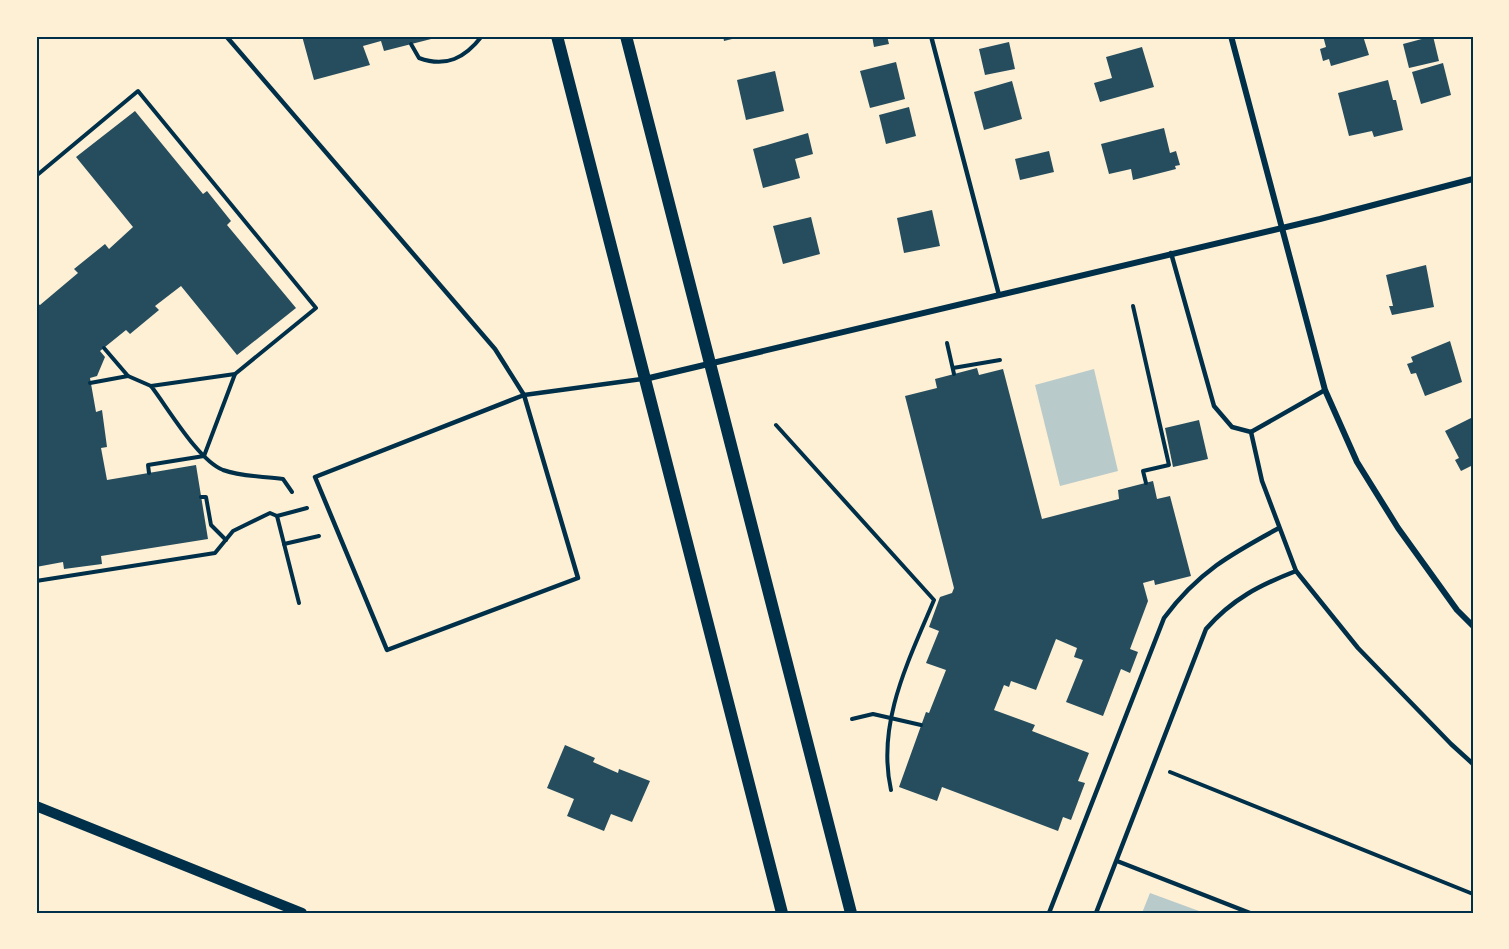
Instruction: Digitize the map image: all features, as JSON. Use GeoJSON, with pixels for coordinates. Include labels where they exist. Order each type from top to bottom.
{"type":"FeatureCollection","features":[{"type":"Feature","properties":{"kind":"main road"},"geometry":{"type":"LineString","coordinates":[[557,36],[780,910]]}},
{"type":"Feature","properties":{"kind":"main road"},"geometry":{"type":"LineString","coordinates":[[626,36],[851,913]]}},
{"type":"Feature","properties":{"kind":"street"},"geometry":{"type":"LineString","coordinates":[[1231,36],[1325,390],[1358,462],[1398,528],[1457,610],[1473,626]]}},
{"type":"Feature","properties":{"kind":"street"},"geometry":{"type":"LineString","coordinates":[[645,379],[1282,228],[1473,179]]}},
{"type":"Feature","properties":{"kind":"street"},"geometry":{"type":"LineString","coordinates":[[36,806],[302,913]]}},
{"type":"Feature","properties":{"kind":"lane"},"geometry":{"type":"LineString","coordinates":[[226,36],[495,349],[524,395],[578,578],[387,650],[315,477],[524,395],[645,379]]}},
{"type":"Feature","properties":{"kind":"lane"},"geometry":{"type":"LineString","coordinates":[[931,36],[999,295]]}},
{"type":"Feature","properties":{"kind":"lane"},"geometry":{"type":"LineString","coordinates":[[1171,254],[1214,406],[1232,427],[1251,432],[1325,390]]}},
{"type":"Feature","properties":{"kind":"lane"},"geometry":{"type":"LineString","coordinates":[[1251,432],[1262,481],[1296,571],[1358,648],[1450,744],[1473,764]]}},
{"type":"Feature","properties":{"kind":"lane"},"geometry":{"type":"LineString","coordinates":[[1048,913],[1164,618],[1181,595],[1217,562],[1280,528]]}},
{"type":"Feature","properties":{"kind":"lane"},"geometry":{"type":"LineString","coordinates":[[1096,913],[1206,629],[1223,609],[1254,588],[1296,571]]}},
{"type":"Feature","properties":{"kind":"lane"},"geometry":{"type":"LineString","coordinates":[[1117,861],[1250,913]]}},
{"type":"Feature","properties":{"kind":"path"},"geometry":{"type":"LineString","coordinates":[[411,44],[419,58],[444,63],[458,59],[482,36]]}},
{"type":"Feature","properties":{"kind":"path"},"geometry":{"type":"LineString","coordinates":[[36,176],[138,91],[316,308],[235,374],[204,456]]}},
{"type":"Feature","properties":{"kind":"path"},"geometry":{"type":"LineString","coordinates":[[1133,306],[1169,465],[1143,471],[1146,483]]}},
{"type":"Feature","properties":{"kind":"path"},"geometry":{"type":"LineString","coordinates":[[947,343],[954,374]]}},
{"type":"Feature","properties":{"kind":"path"},"geometry":{"type":"LineString","coordinates":[[104,348],[128,376],[152,386],[204,456],[221,469],[239,474],[283,478],[292,492]]}},
{"type":"Feature","properties":{"kind":"path"},"geometry":{"type":"LineString","coordinates":[[953,368],[1000,360]]}},
{"type":"Feature","properties":{"kind":"path"},"geometry":{"type":"LineString","coordinates":[[152,386],[235,374]]}},
{"type":"Feature","properties":{"kind":"path"},"geometry":{"type":"LineString","coordinates":[[90,383],[128,376]]}},
{"type":"Feature","properties":{"kind":"path"},"geometry":{"type":"LineString","coordinates":[[776,425],[934,600],[897,688],[887,771],[891,789]]}},
{"type":"Feature","properties":{"kind":"path"},"geometry":{"type":"LineString","coordinates":[[149,473],[148,465],[204,456]]}},
{"type":"Feature","properties":{"kind":"path"},"geometry":{"type":"LineString","coordinates":[[201,497],[206,497],[211,525],[226,540]]}},
{"type":"Feature","properties":{"kind":"path"},"geometry":{"type":"LineString","coordinates":[[36,581],[215,553],[233,531],[261,517],[270,513],[277,516],[326,503]]}},
{"type":"Feature","properties":{"kind":"path"},"geometry":{"type":"LineString","coordinates":[[277,516],[299,603]]}},
{"type":"Feature","properties":{"kind":"path"},"geometry":{"type":"LineString","coordinates":[[284,544],[338,532]]}},
{"type":"Feature","properties":{"kind":"path"},"geometry":{"type":"LineString","coordinates":[[852,720],[873,714],[892,716],[921,725]]}},
{"type":"Feature","properties":{"kind":"path"},"geometry":{"type":"LineString","coordinates":[[1154,766],[1473,894]]}},
{"type":"Feature","properties":{"kind":"shaded area"},"geometry":{"type":"Polygon","coordinates":[[[1094,369],[1118,471],[1060,486],[1035,385],[1094,369]]]}},
{"type":"Feature","properties":{"kind":"shaded area"},"geometry":{"type":"Polygon","coordinates":[[[1150,893],[1199,911],[1205,913],[1142,913],[1150,893]]]}},
{"type":"Feature","properties":{"kind":"building"},"geometry":{"type":"Polygon","coordinates":[[[302,36],[439,37],[384,51],[381,41],[363,46],[370,65],[314,80],[302,36]]]}},
{"type":"Feature","properties":{"kind":"building"},"geometry":{"type":"Polygon","coordinates":[[[723,36],[740,36],[740,37],[724,41],[723,36]]]}},
{"type":"Feature","properties":{"kind":"building"},"geometry":{"type":"Polygon","coordinates":[[[872,36],[887,36],[889,44],[874,47],[872,36]]]}},
{"type":"Feature","properties":{"kind":"building"},"geometry":{"type":"Polygon","coordinates":[[[1323,36],[1363,36],[1369,55],[1331,66],[1329,59],[1323,61],[1320,49],[1326,47],[1323,36]]]}},
{"type":"Feature","properties":{"kind":"building"},"geometry":{"type":"Polygon","coordinates":[[[1433,36],[1439,61],[1409,68],[1403,44],[1433,36]]]}},
{"type":"Feature","properties":{"kind":"building"},"geometry":{"type":"Polygon","coordinates":[[[1009,42],[1015,69],[985,75],[979,49],[1009,42]]]}},
{"type":"Feature","properties":{"kind":"building"},"geometry":{"type":"Polygon","coordinates":[[[1142,47],[1154,87],[1100,102],[1094,83],[1112,78],[1106,57],[1142,47]]]}},
{"type":"Feature","properties":{"kind":"building"},"geometry":{"type":"Polygon","coordinates":[[[896,62],[905,99],[870,108],[860,71],[896,62]]]}},
{"type":"Feature","properties":{"kind":"building"},"geometry":{"type":"Polygon","coordinates":[[[1443,63],[1451,95],[1421,104],[1412,72],[1443,63]]]}},
{"type":"Feature","properties":{"kind":"building"},"geometry":{"type":"Polygon","coordinates":[[[775,71],[784,111],[746,120],[737,80],[775,71]]]}},
{"type":"Feature","properties":{"kind":"building"},"geometry":{"type":"Polygon","coordinates":[[[1388,80],[1393,100],[1396,100],[1403,130],[1374,137],[1372,131],[1349,136],[1338,93],[1388,80]]]}},
{"type":"Feature","properties":{"kind":"building"},"geometry":{"type":"Polygon","coordinates":[[[1012,81],[1022,119],[984,130],[974,92],[1012,81]]]}},
{"type":"Feature","properties":{"kind":"building"},"geometry":{"type":"Polygon","coordinates":[[[909,107],[916,136],[886,144],[879,115],[909,107]]]}},
{"type":"Feature","properties":{"kind":"building"},"geometry":{"type":"Polygon","coordinates":[[[135,111],[203,194],[207,191],[231,221],[227,225],[296,308],[237,355],[181,286],[155,306],[159,310],[130,334],[126,330],[100,351],[105,357],[97,376],[90,378],[96,412],[102,410],[107,447],[101,448],[107,480],[196,465],[208,539],[101,556],[102,564],[64,569],[63,562],[36,567],[36,303],[40,305],[78,273],[74,269],[105,244],[109,249],[133,227],[76,157],[135,111]]]}},
{"type":"Feature","properties":{"kind":"building"},"geometry":{"type":"Polygon","coordinates":[[[1164,128],[1170,153],[1176,151],[1180,165],[1175,166],[1176,169],[1133,180],[1131,169],[1109,174],[1101,144],[1164,128]]]}},
{"type":"Feature","properties":{"kind":"building"},"geometry":{"type":"Polygon","coordinates":[[[808,133],[813,154],[795,159],[800,178],[763,188],[753,149],[808,133]]]}},
{"type":"Feature","properties":{"kind":"building"},"geometry":{"type":"Polygon","coordinates":[[[1049,151],[1054,172],[1020,180],[1015,159],[1049,151]]]}},
{"type":"Feature","properties":{"kind":"building"},"geometry":{"type":"Polygon","coordinates":[[[932,210],[940,246],[904,253],[897,218],[932,210]]]}},
{"type":"Feature","properties":{"kind":"building"},"geometry":{"type":"Polygon","coordinates":[[[811,217],[820,254],[783,264],[773,226],[811,217]]]}},
{"type":"Feature","properties":{"kind":"building"},"geometry":{"type":"Polygon","coordinates":[[[1426,265],[1434,307],[1392,315],[1389,306],[1393,306],[1386,275],[1426,265]]]}},
{"type":"Feature","properties":{"kind":"building"},"geometry":{"type":"Polygon","coordinates":[[[1450,341],[1462,382],[1425,396],[1416,373],[1411,374],[1407,364],[1413,362],[1411,357],[1450,341]]]}},
{"type":"Feature","properties":{"kind":"building"},"geometry":{"type":"Polygon","coordinates":[[[977,368],[979,375],[1003,369],[1042,519],[1119,499],[1118,490],[1153,481],[1157,499],[1170,496],[1191,576],[1155,585],[1154,580],[1143,583],[1148,601],[1130,649],[1138,652],[1130,673],[1121,669],[1103,716],[1066,702],[1083,660],[1074,657],[1077,648],[1056,639],[1036,690],[1011,681],[1009,687],[1004,685],[994,710],[1035,725],[1032,731],[1089,753],[1078,781],[1085,783],[1071,820],[1063,817],[1058,831],[942,787],[937,801],[899,787],[926,712],[929,713],[946,670],[926,663],[939,631],[929,627],[940,597],[952,593],[954,588],[905,396],[937,388],[935,379],[977,368]]]}},
{"type":"Feature","properties":{"kind":"building"},"geometry":{"type":"Polygon","coordinates":[[[1473,417],[1473,465],[1461,471],[1455,460],[1459,458],[1445,431],[1473,417]]]}},
{"type":"Feature","properties":{"kind":"building"},"geometry":{"type":"Polygon","coordinates":[[[1199,420],[1208,459],[1173,467],[1165,428],[1199,420]]]}},
{"type":"Feature","properties":{"kind":"building"},"geometry":{"type":"Polygon","coordinates":[[[565,745],[595,758],[593,762],[618,773],[619,769],[650,781],[632,822],[611,814],[604,831],[567,816],[574,799],[547,788],[565,745]]]}}]}
